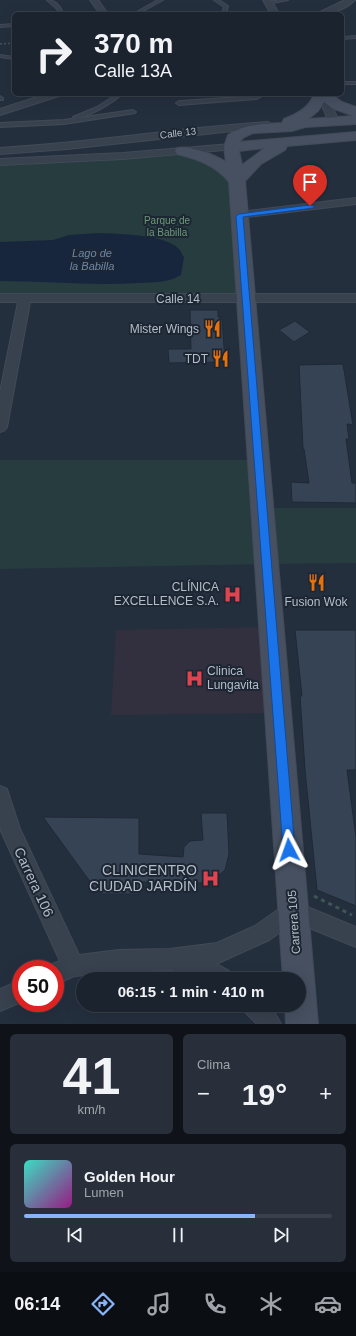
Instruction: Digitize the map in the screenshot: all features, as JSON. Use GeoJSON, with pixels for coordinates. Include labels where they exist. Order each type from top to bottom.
{"type":"FeatureCollection","features":[{"type":"Feature","properties":{"kind":"main road"},"geometry":{"type":"LineString","coordinates":[[284,124],[295,120],[310,111],[319,101],[321,96]]}},
{"type":"Feature","properties":{"kind":"main road"},"geometry":{"type":"LineString","coordinates":[[325,96],[337,105],[356,112]]}},
{"type":"Feature","properties":{"kind":"main road","name":"Calle 13"},"geometry":{"type":"LineString","coordinates":[[284,124],[356,120]]}},
{"type":"Feature","properties":{"kind":"main road"},"geometry":{"type":"LineString","coordinates":[[331,138],[336,133],[337,127],[334,122]]}},
{"type":"Feature","properties":{"kind":"main road"},"geometry":{"type":"LineString","coordinates":[[231,147],[231,140],[244,131],[261,128],[292,127],[303,123]]}},
{"type":"Feature","properties":{"kind":"main road","name":"Calle 13"},"geometry":{"type":"LineString","coordinates":[[231,147],[356,136]]}},
{"type":"Feature","properties":{"kind":"main road"},"geometry":{"type":"LineString","coordinates":[[182,151],[197,154],[222,165],[237,181],[242,173],[259,157],[283,146],[298,142]]}},
{"type":"Feature","properties":{"kind":"main road","name":"Carrera 105"},"geometry":{"type":"LineString","coordinates":[[231,147],[237,181],[297,972]]}},
{"type":"Feature","properties":{"kind":"main road"},"geometry":{"type":"LineString","coordinates":[[301,1012],[302,1024]]}},
{"type":"Feature","properties":{"kind":"street"},"geometry":{"type":"LineString","coordinates":[[94,0],[103,12]]}},
{"type":"Feature","properties":{"kind":"street"},"geometry":{"type":"LineString","coordinates":[[326,12],[351,0]]}},
{"type":"Feature","properties":{"kind":"street"},"geometry":{"type":"LineString","coordinates":[[268,2],[274,12]]}},
{"type":"Feature","properties":{"kind":"street"},"geometry":{"type":"LineString","coordinates":[[0,112],[49,96]]}},
{"type":"Feature","properties":{"kind":"street"},"geometry":{"type":"LineString","coordinates":[[323,96],[334,122]]}},
{"type":"Feature","properties":{"kind":"street","name":"Calle 13"},"geometry":{"type":"LineString","coordinates":[[0,151],[86,144],[220,128],[284,124]]}},
{"type":"Feature","properties":{"kind":"street","name":"Calle 13"},"geometry":{"type":"LineString","coordinates":[[0,162],[231,147]]}},
{"type":"Feature","properties":{"kind":"street"},"geometry":{"type":"LineString","coordinates":[[239,216],[356,201]]}},
{"type":"Feature","properties":{"kind":"street","name":"Calle 14"},"geometry":{"type":"LineString","coordinates":[[0,298],[356,298]]}},
{"type":"Feature","properties":{"kind":"street"},"geometry":{"type":"LineString","coordinates":[[0,427],[25,298]]}},
{"type":"Feature","properties":{"kind":"street","name":"Carrera 106"},"geometry":{"type":"LineString","coordinates":[[0,795],[5,831],[60,960]]}},
{"type":"Feature","properties":{"kind":"street"},"geometry":{"type":"LineString","coordinates":[[64,970],[119,961],[170,960],[218,953],[262,933],[293,911],[356,937]]}},
{"type":"Feature","properties":{"kind":"street"},"geometry":{"type":"LineString","coordinates":[[170,960],[204,969],[209,972]]}},
{"type":"Feature","properties":{"kind":"street"},"geometry":{"type":"LineString","coordinates":[[0,1000],[12,994]]}},
{"type":"Feature","properties":{"kind":"street"},"geometry":{"type":"LineString","coordinates":[[262,1012],[270,1024]]}},
{"type":"Feature","properties":{"kind":"lane"},"geometry":{"type":"LineString","coordinates":[[49,0],[59,8],[60,12]]}},
{"type":"Feature","properties":{"kind":"lane"},"geometry":{"type":"LineString","coordinates":[[139,12],[161,0]]}},
{"type":"Feature","properties":{"kind":"lane"},"geometry":{"type":"LineString","coordinates":[[216,0],[226,7],[225,12]]}},
{"type":"Feature","properties":{"kind":"lane"},"geometry":{"type":"LineString","coordinates":[[268,2],[286,0]]}},
{"type":"Feature","properties":{"kind":"lane"},"geometry":{"type":"LineString","coordinates":[[0,26],[12,25]]}},
{"type":"Feature","properties":{"kind":"lane"},"geometry":{"type":"LineString","coordinates":[[344,38],[356,37]]}},
{"type":"Feature","properties":{"kind":"lane"},"geometry":{"type":"LineString","coordinates":[[0,56],[12,58]]}},
{"type":"Feature","properties":{"kind":"lane"},"geometry":{"type":"LineString","coordinates":[[344,83],[356,84]]}},
{"type":"Feature","properties":{"kind":"lane"},"geometry":{"type":"LineString","coordinates":[[64,122],[99,108],[117,96]]}},
{"type":"Feature","properties":{"kind":"lane"},"geometry":{"type":"LineString","coordinates":[[179,103],[233,96],[259,96]]}},
{"type":"Feature","properties":{"kind":"lane"},"geometry":{"type":"LineString","coordinates":[[0,125],[64,122],[133,112]]}},
{"type":"Feature","properties":{"kind":"path"},"geometry":{"type":"LineString","coordinates":[[0,44],[12,43]]}},
{"type":"Feature","properties":{"kind":"shaded area","name":"Clinica Lungavita"},"geometry":{"type":"Polygon","coordinates":[[[271,627],[278,713],[111,715],[116,630],[271,627]]]}},
{"type":"Feature","properties":{"kind":"green space","name":"Parque de la Babilla"},"geometry":{"type":"Polygon","coordinates":[[[182,151],[231,173],[246,299],[0,298],[0,162],[182,151]]]}},
{"type":"Feature","properties":{"kind":"green space"},"geometry":{"type":"Polygon","coordinates":[[[0,460],[258,460],[262,508],[356,508],[356,563],[0,569],[0,460]]]}},
{"type":"Feature","properties":{"kind":"water","name":"Lago de la Babilla"},"geometry":{"type":"Polygon","coordinates":[[[99,233],[140,236],[163,240],[172,244],[179,249],[184,257],[181,275],[161,282],[121,284],[0,281],[0,242],[53,240],[69,235],[99,233]]]}},
{"type":"Feature","properties":{"kind":"building"},"geometry":{"type":"Polygon","coordinates":[[[190,310],[218,310],[218,317],[222,317],[225,362],[169,363],[168,349],[191,349],[190,310]]]}},
{"type":"Feature","properties":{"kind":"building"},"geometry":{"type":"Polygon","coordinates":[[[295,321],[310,332],[294,342],[279,330],[295,321]]]}},
{"type":"Feature","properties":{"kind":"building"},"geometry":{"type":"Polygon","coordinates":[[[343,364],[353,425],[347,424],[349,439],[346,439],[352,483],[356,483],[356,503],[292,502],[291,482],[309,483],[303,449],[299,365],[343,364]]]}},
{"type":"Feature","properties":{"kind":"building"},"geometry":{"type":"Polygon","coordinates":[[[295,630],[356,630],[356,770],[347,770],[356,837],[356,906],[317,890],[305,770],[300,696],[302,696],[295,630]]]}},
{"type":"Feature","properties":{"kind":"building"},"geometry":{"type":"Polygon","coordinates":[[[201,813],[227,813],[229,854],[225,870],[209,883],[139,882],[139,894],[99,894],[43,817],[139,818],[139,854],[183,857],[184,847],[190,841],[203,840],[201,813]]]}},
{"type":"Feature","properties":{"kind":"place","name":"Mister Wings"},"geometry":{"type":"Point","coordinates":[212,329]}},
{"type":"Feature","properties":{"kind":"place","name":"TDT"},"geometry":{"type":"Point","coordinates":[221,359]}},
{"type":"Feature","properties":{"kind":"place","name":"Fusion Wok"},"geometry":{"type":"Point","coordinates":[316,583]}},
{"type":"Feature","properties":{"kind":"place","name":"CLÍNICA EXCELLENCE S.A."},"geometry":{"type":"Point","coordinates":[232,594]}},
{"type":"Feature","properties":{"kind":"place","name":"Clinica Lungavita"},"geometry":{"type":"Point","coordinates":[194,678]}},
{"type":"Feature","properties":{"kind":"place","name":"CLINICENTRO CIUDAD JARDÍN"},"geometry":{"type":"Point","coordinates":[210,878]}},
{"type":"Feature","properties":{"kind":"route"},"geometry":{"type":"LineString","coordinates":[[289,850],[239,216],[310,206]]}}]}
